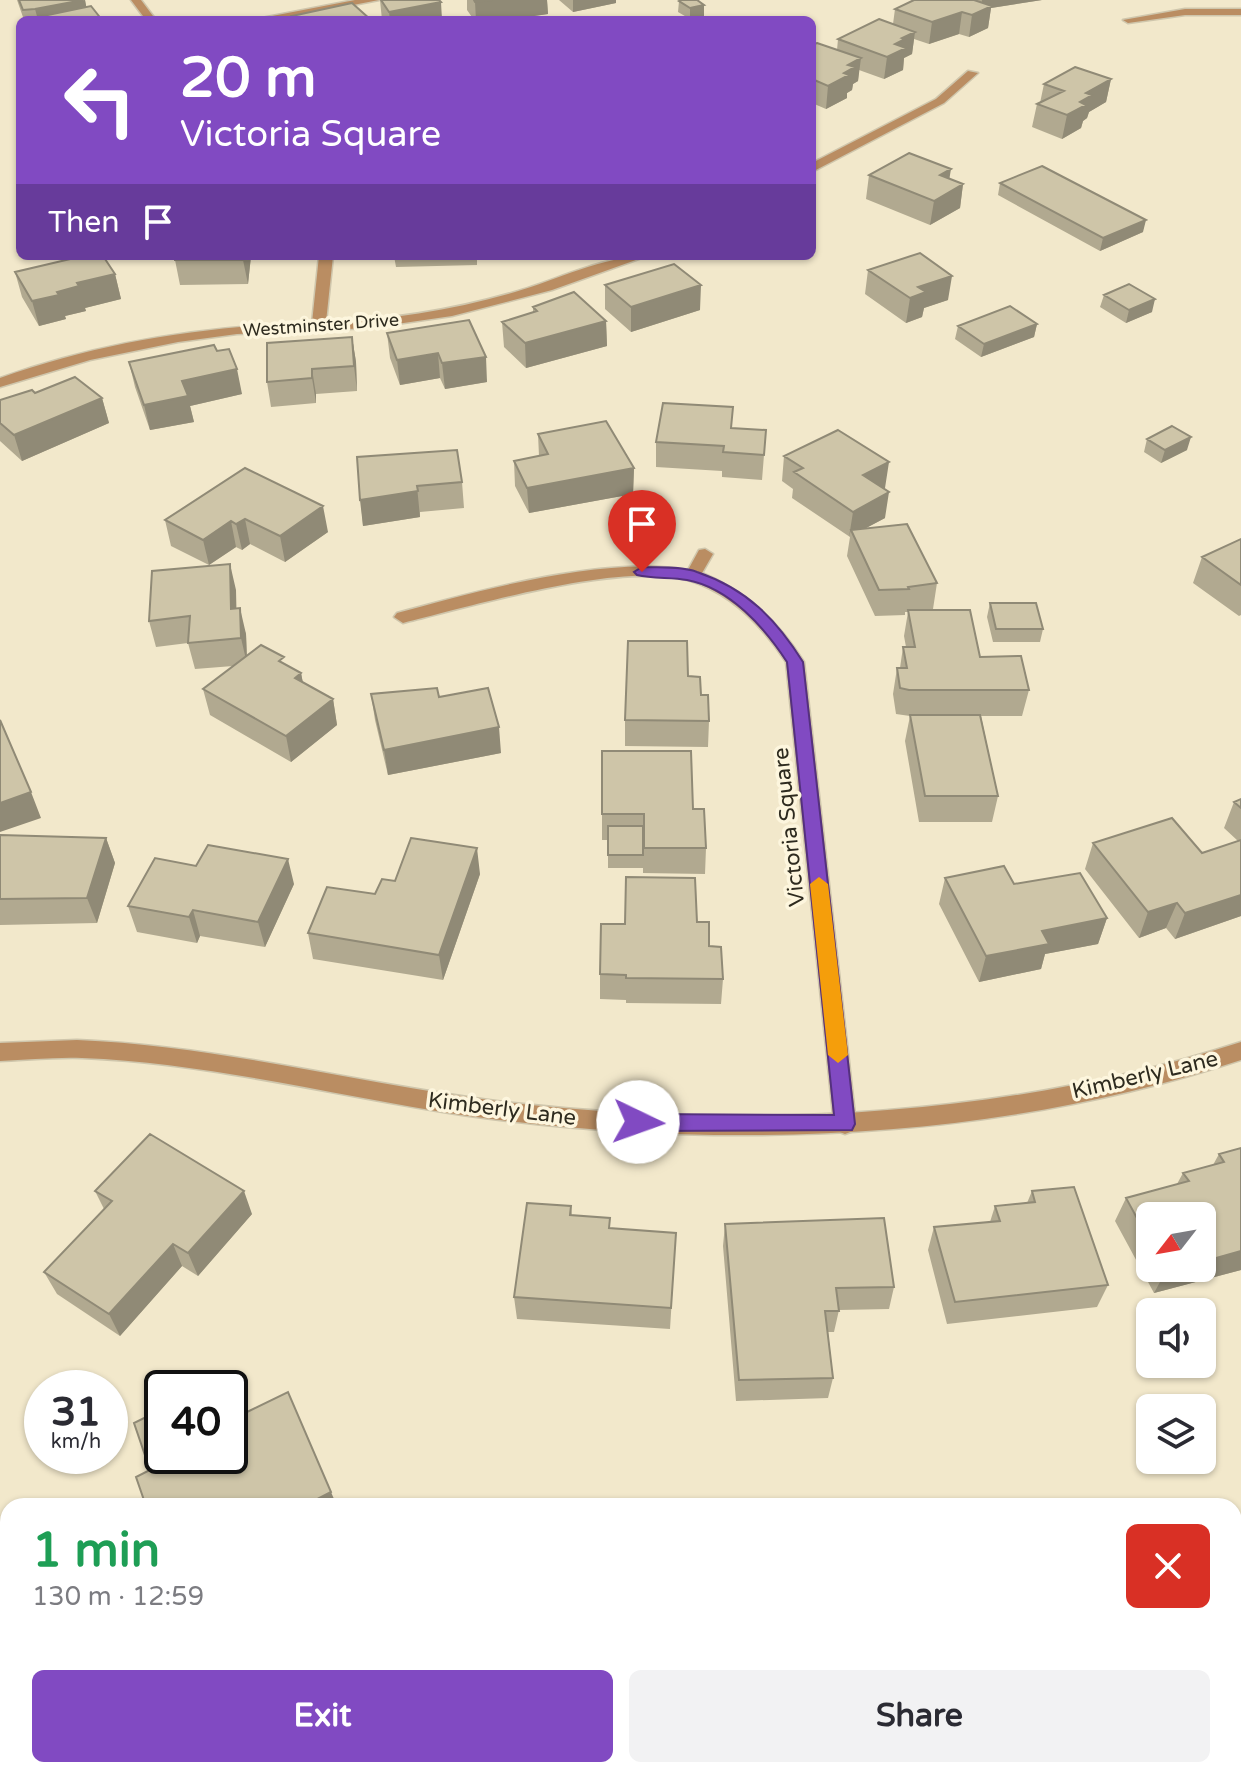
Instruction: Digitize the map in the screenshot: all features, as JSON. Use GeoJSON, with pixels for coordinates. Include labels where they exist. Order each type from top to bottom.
{"type":"FeatureCollection","features":[{"type":"Feature","properties":{"kind":"street"},"geometry":{"type":"LineString","coordinates":[[280,16],[374,0]]}},
{"type":"Feature","properties":{"kind":"street"},"geometry":{"type":"LineString","coordinates":[[1128,20],[1185,12],[1241,12]]}},
{"type":"Feature","properties":{"kind":"street"},"geometry":{"type":"LineString","coordinates":[[816,166],[940,101],[972,73]]}},
{"type":"Feature","properties":{"kind":"street"},"geometry":{"type":"LineString","coordinates":[[318,327],[326,260]]}},
{"type":"Feature","properties":{"kind":"street","name":"Westminster Drive"},"geometry":{"type":"LineString","coordinates":[[0,383],[41,370],[180,337],[439,315],[626,260]]}},
{"type":"Feature","properties":{"kind":"street"},"geometry":{"type":"LineString","coordinates":[[693,575],[705,554]]}},
{"type":"Feature","properties":{"kind":"street","name":"Victoria Square"},"geometry":{"type":"LineString","coordinates":[[403,617],[616,574],[693,575],[735,597],[772,626],[795,662],[845,1124]]}},
{"type":"Feature","properties":{"kind":"street","name":"Kimberly Lane"},"geometry":{"type":"LineString","coordinates":[[0,1052],[85,1049],[185,1059],[411,1098],[608,1121],[698,1125],[845,1124],[960,1111],[1112,1087],[1241,1051]]}},
{"type":"Feature","properties":{"kind":"building"},"geometry":{"type":"Polygon","coordinates":[[[19,0],[83,0],[23,10],[19,0]]]}},
{"type":"Feature","properties":{"kind":"building"},"geometry":{"type":"Polygon","coordinates":[[[381,0],[439,0],[441,2],[389,12],[381,0]]]}},
{"type":"Feature","properties":{"kind":"building"},"geometry":{"type":"Polygon","coordinates":[[[681,0],[697,0],[704,5],[690,8],[681,0]]]}},
{"type":"Feature","properties":{"kind":"building"},"geometry":{"type":"Polygon","coordinates":[[[914,0],[974,0],[992,6],[972,15],[962,12],[932,22],[895,9],[914,0]]]}},
{"type":"Feature","properties":{"kind":"building"},"geometry":{"type":"Polygon","coordinates":[[[352,3],[367,16],[292,16],[352,3]]]}},
{"type":"Feature","properties":{"kind":"building"},"geometry":{"type":"Polygon","coordinates":[[[91,6],[99,16],[43,16],[91,6]]]}},
{"type":"Feature","properties":{"kind":"building"},"geometry":{"type":"Polygon","coordinates":[[[879,19],[915,32],[895,44],[906,48],[887,57],[838,39],[879,19]]]}},
{"type":"Feature","properties":{"kind":"building"},"geometry":{"type":"Polygon","coordinates":[[[816,43],[861,58],[848,65],[855,67],[844,73],[849,75],[828,86],[816,81],[816,43]]]}},
{"type":"Feature","properties":{"kind":"building"},"geometry":{"type":"Polygon","coordinates":[[[1075,67],[1111,79],[1086,93],[1092,95],[1080,102],[1086,105],[1067,115],[1037,104],[1064,91],[1044,84],[1075,67]]]}},
{"type":"Feature","properties":{"kind":"building"},"geometry":{"type":"Polygon","coordinates":[[[909,153],[951,169],[940,175],[963,184],[934,201],[869,175],[909,153]]]}},
{"type":"Feature","properties":{"kind":"building"},"geometry":{"type":"Polygon","coordinates":[[[1042,166],[1146,220],[1103,238],[1000,183],[1042,166]]]}},
{"type":"Feature","properties":{"kind":"building"},"geometry":{"type":"Polygon","coordinates":[[[920,253],[952,276],[918,287],[926,292],[910,298],[868,270],[920,253]]]}},
{"type":"Feature","properties":{"kind":"building"},"geometry":{"type":"Polygon","coordinates":[[[66,260],[106,260],[115,274],[77,283],[79,286],[57,292],[59,295],[32,301],[15,272],[66,260]]]}},
{"type":"Feature","properties":{"kind":"building"},"geometry":{"type":"Polygon","coordinates":[[[674,264],[701,285],[631,307],[605,285],[674,264]]]}},
{"type":"Feature","properties":{"kind":"building"},"geometry":{"type":"Polygon","coordinates":[[[1129,284],[1155,299],[1129,310],[1104,295],[1129,284]]]}},
{"type":"Feature","properties":{"kind":"building"},"geometry":{"type":"Polygon","coordinates":[[[574,292],[606,321],[525,343],[502,322],[537,311],[533,307],[574,292]]]}},
{"type":"Feature","properties":{"kind":"building"},"geometry":{"type":"Polygon","coordinates":[[[1010,306],[1037,324],[984,344],[958,326],[1010,306]]]}},
{"type":"Feature","properties":{"kind":"building"},"geometry":{"type":"Polygon","coordinates":[[[469,320],[486,357],[442,363],[438,353],[397,360],[387,333],[469,320]]]}},
{"type":"Feature","properties":{"kind":"building"},"geometry":{"type":"Polygon","coordinates":[[[352,337],[354,366],[312,369],[312,378],[267,382],[267,343],[352,337]]]}},
{"type":"Feature","properties":{"kind":"building"},"geometry":{"type":"Polygon","coordinates":[[[214,345],[217,351],[229,349],[237,369],[182,381],[188,396],[144,405],[129,362],[214,345]]]}},
{"type":"Feature","properties":{"kind":"building"},"geometry":{"type":"Polygon","coordinates":[[[75,377],[102,398],[14,435],[0,423],[0,400],[32,390],[35,393],[75,377]]]}},
{"type":"Feature","properties":{"kind":"building"},"geometry":{"type":"Polygon","coordinates":[[[663,403],[733,407],[731,428],[766,430],[764,455],[723,452],[724,446],[656,442],[663,403]]]}},
{"type":"Feature","properties":{"kind":"building"},"geometry":{"type":"Polygon","coordinates":[[[606,421],[634,468],[527,488],[514,461],[548,454],[538,434],[606,421]]]}},
{"type":"Feature","properties":{"kind":"building"},"geometry":{"type":"Polygon","coordinates":[[[1172,426],[1191,437],[1165,450],[1147,439],[1172,426]]]}},
{"type":"Feature","properties":{"kind":"building"},"geometry":{"type":"Polygon","coordinates":[[[838,430],[889,462],[863,475],[889,492],[853,512],[794,472],[803,468],[784,456],[838,430]]]}},
{"type":"Feature","properties":{"kind":"building"},"geometry":{"type":"Polygon","coordinates":[[[457,450],[462,482],[417,486],[418,491],[360,500],[357,457],[457,450]]]}},
{"type":"Feature","properties":{"kind":"building"},"geometry":{"type":"Polygon","coordinates":[[[245,468],[323,506],[280,536],[245,519],[236,524],[231,521],[203,540],[165,520],[245,468]]]}},
{"type":"Feature","properties":{"kind":"building"},"geometry":{"type":"Polygon","coordinates":[[[907,524],[937,583],[909,589],[879,590],[851,530],[907,524]]]}},
{"type":"Feature","properties":{"kind":"building"},"geometry":{"type":"Polygon","coordinates":[[[1241,539],[1241,585],[1202,557],[1241,539]]]}},
{"type":"Feature","properties":{"kind":"building"},"geometry":{"type":"Polygon","coordinates":[[[230,564],[231,609],[240,608],[241,638],[188,643],[190,616],[149,621],[152,571],[230,564]]]}},
{"type":"Feature","properties":{"kind":"building"},"geometry":{"type":"Polygon","coordinates":[[[990,603],[1036,603],[1043,629],[996,629],[990,603]]]}},
{"type":"Feature","properties":{"kind":"building"},"geometry":{"type":"Polygon","coordinates":[[[908,610],[970,610],[980,657],[1021,656],[1029,690],[900,688],[897,668],[907,668],[903,647],[915,647],[908,610]]]}},
{"type":"Feature","properties":{"kind":"building"},"geometry":{"type":"Polygon","coordinates":[[[628,641],[687,641],[688,676],[700,677],[701,695],[708,695],[709,721],[625,720],[628,641]]]}},
{"type":"Feature","properties":{"kind":"building"},"geometry":{"type":"Polygon","coordinates":[[[261,645],[284,657],[279,661],[301,673],[295,678],[333,699],[286,736],[203,689],[261,645]]]}},
{"type":"Feature","properties":{"kind":"building"},"geometry":{"type":"Polygon","coordinates":[[[437,688],[439,697],[488,688],[499,727],[384,750],[371,694],[437,688]]]}},
{"type":"Feature","properties":{"kind":"building"},"geometry":{"type":"Polygon","coordinates":[[[910,715],[980,715],[998,796],[925,796],[910,715]]]}},
{"type":"Feature","properties":{"kind":"building"},"geometry":{"type":"Polygon","coordinates":[[[0,720],[31,792],[0,803],[0,720]]]}},
{"type":"Feature","properties":{"kind":"building"},"geometry":{"type":"Polygon","coordinates":[[[602,751],[691,751],[693,809],[704,809],[706,848],[644,848],[644,814],[602,814],[602,751]]]}},
{"type":"Feature","properties":{"kind":"building"},"geometry":{"type":"Polygon","coordinates":[[[1172,818],[1202,853],[1241,840],[1241,895],[1185,913],[1177,903],[1148,912],[1093,843],[1172,818]]]}},
{"type":"Feature","properties":{"kind":"building"},"geometry":{"type":"Polygon","coordinates":[[[608,826],[643,826],[643,855],[608,855],[608,826]]]}},
{"type":"Feature","properties":{"kind":"building"},"geometry":{"type":"Polygon","coordinates":[[[0,835],[106,838],[87,898],[0,899],[0,835]]]}},
{"type":"Feature","properties":{"kind":"building"},"geometry":{"type":"Polygon","coordinates":[[[411,838],[477,848],[439,955],[308,933],[327,887],[375,894],[382,879],[395,881],[411,838]]]}},
{"type":"Feature","properties":{"kind":"building"},"geometry":{"type":"Polygon","coordinates":[[[208,845],[288,859],[258,922],[193,910],[189,917],[128,906],[155,858],[196,866],[208,845]]]}},
{"type":"Feature","properties":{"kind":"building"},"geometry":{"type":"Polygon","coordinates":[[[1004,866],[1014,884],[1080,873],[1107,918],[1042,931],[1049,944],[986,956],[945,878],[1004,866]]]}},
{"type":"Feature","properties":{"kind":"building"},"geometry":{"type":"Polygon","coordinates":[[[626,877],[695,878],[697,922],[709,922],[709,946],[721,947],[723,979],[626,978],[626,975],[600,974],[601,924],[625,924],[626,877]]]}},
{"type":"Feature","properties":{"kind":"building"},"geometry":{"type":"Polygon","coordinates":[[[150,1134],[244,1191],[188,1253],[173,1244],[109,1314],[44,1272],[112,1201],[95,1191],[150,1134]]]}},
{"type":"Feature","properties":{"kind":"building"},"geometry":{"type":"Polygon","coordinates":[[[1241,1148],[1241,1251],[1216,1258],[1216,1202],[1136,1202],[1136,1216],[1126,1198],[1189,1181],[1183,1173],[1224,1162],[1219,1154],[1241,1148]]]}},
{"type":"Feature","properties":{"kind":"building"},"geometry":{"type":"Polygon","coordinates":[[[1074,1187],[1108,1285],[955,1302],[934,1227],[1000,1221],[995,1206],[1035,1202],[1032,1191],[1074,1187]]]}},
{"type":"Feature","properties":{"kind":"building"},"geometry":{"type":"Polygon","coordinates":[[[527,1203],[571,1206],[570,1215],[610,1218],[609,1228],[676,1233],[671,1308],[514,1297],[527,1203]]]}},
{"type":"Feature","properties":{"kind":"building"},"geometry":{"type":"Polygon","coordinates":[[[884,1218],[894,1287],[836,1288],[839,1311],[825,1311],[833,1378],[739,1380],[725,1224],[884,1218]]]}},
{"type":"Feature","properties":{"kind":"building"},"geometry":{"type":"Polygon","coordinates":[[[288,1392],[331,1492],[319,1498],[143,1498],[136,1477],[144,1473],[248,1474],[248,1412],[288,1392]]]}},
{"type":"Feature","properties":{"kind":"building"},"geometry":{"type":"Polygon","coordinates":[[[144,1418],[144,1452],[134,1423],[144,1418]]]}},
{"type":"Feature","properties":{"kind":"slow traffic"},"geometry":{"type":"LineString","coordinates":[[819,884],[838,1055]]}},
{"type":"Feature","properties":{"kind":"route"},"geometry":{"type":"LineString","coordinates":[[638,1122],[698,1125],[845,1124],[795,662],[772,626],[735,597],[693,575],[642,572]]}}]}
